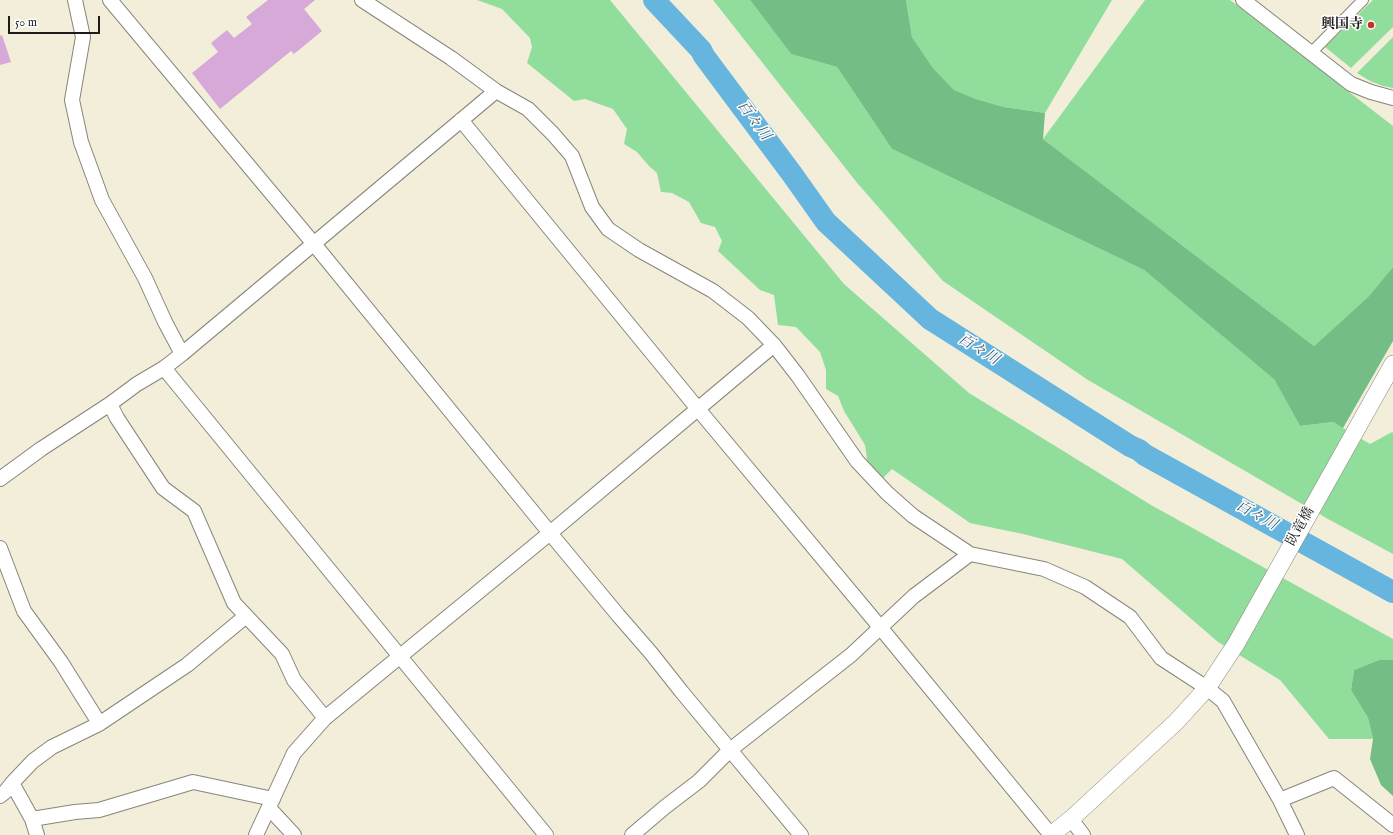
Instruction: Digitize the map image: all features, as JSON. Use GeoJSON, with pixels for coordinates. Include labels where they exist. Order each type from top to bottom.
{"type":"FeatureCollection","features":[{"type":"Feature","properties":{"kind":"street"},"geometry":{"type":"LineString","coordinates":[[75,0],[83,37],[72,100],[81,142],[102,200],[145,278],[165,322],[182,354]]}},
{"type":"Feature","properties":{"kind":"street"},"geometry":{"type":"LineString","coordinates":[[110,0],[314,244],[618,616],[651,653],[801,835]]}},
{"type":"Feature","properties":{"kind":"street"},"geometry":{"type":"LineString","coordinates":[[362,0],[451,58],[496,91],[528,110],[553,134],[572,156],[592,207],[608,229],[639,250],[713,291],[748,318],[774,345],[798,376],[857,461],[913,516],[970,554],[1044,569],[1086,586],[1130,617],[1161,658],[1207,688],[1223,701],[1280,800],[1297,835]]}},
{"type":"Feature","properties":{"kind":"street"},"geometry":{"type":"LineString","coordinates":[[1243,0],[1351,84],[1371,92],[1393,98]]}},
{"type":"Feature","properties":{"kind":"street"},"geometry":{"type":"LineString","coordinates":[[1311,53],[1363,0]]}},
{"type":"Feature","properties":{"kind":"street"},"geometry":{"type":"LineString","coordinates":[[0,479],[41,449],[110,404],[137,384],[164,368],[182,354],[496,91]]}},
{"type":"Feature","properties":{"kind":"street"},"geometry":{"type":"LineString","coordinates":[[461,120],[1051,835]]}},
{"type":"Feature","properties":{"kind":"street"},"geometry":{"type":"LineString","coordinates":[[256,835],[294,753],[325,718],[550,533],[774,345]]}},
{"type":"Feature","properties":{"kind":"street","name":"臥竜橋"},"geometry":{"type":"LineString","coordinates":[[1051,835],[1071,819],[1176,722],[1207,688],[1236,644],[1393,364]]}},
{"type":"Feature","properties":{"kind":"street"},"geometry":{"type":"LineString","coordinates":[[164,368],[546,835]]}},
{"type":"Feature","properties":{"kind":"street"},"geometry":{"type":"LineString","coordinates":[[110,404],[117,418],[163,488],[194,511],[234,603],[282,654],[294,680],[325,718]]}},
{"type":"Feature","properties":{"kind":"street"},"geometry":{"type":"LineString","coordinates":[[0,548],[24,611],[61,662],[99,724]]}},
{"type":"Feature","properties":{"kind":"street"},"geometry":{"type":"LineString","coordinates":[[632,835],[699,781],[730,750],[851,655],[914,596],[970,554]]}},
{"type":"Feature","properties":{"kind":"street"},"geometry":{"type":"LineString","coordinates":[[0,796],[6,792],[12,783],[33,762],[52,747],[99,724],[187,665],[246,616]]}},
{"type":"Feature","properties":{"kind":"street"},"geometry":{"type":"LineString","coordinates":[[1280,800],[1334,778],[1393,825]]}},
{"type":"Feature","properties":{"kind":"street"},"geometry":{"type":"LineString","coordinates":[[32,819],[75,812],[99,810],[193,782],[271,803],[294,835]]}},
{"type":"Feature","properties":{"kind":"street"},"geometry":{"type":"LineString","coordinates":[[12,783],[32,819],[37,835]]}},
{"type":"Feature","properties":{"kind":"street"},"geometry":{"type":"LineString","coordinates":[[1071,819],[1083,835]]}},
{"type":"Feature","properties":{"kind":"green space"},"geometry":{"type":"Polygon","coordinates":[[[477,0],[610,0],[844,284],[969,393],[1151,505],[1393,639],[1393,660],[1379,660],[1354,670],[1351,690],[1368,718],[1373,739],[1329,739],[1280,680],[1218,642],[1122,559],[1023,534],[970,523],[892,469],[882,479],[868,466],[865,445],[844,411],[838,396],[826,389],[826,370],[820,352],[796,327],[778,325],[774,295],[760,290],[718,251],[722,241],[715,227],[701,223],[689,202],[672,193],[661,192],[657,173],[637,152],[624,144],[627,129],[613,109],[585,99],[574,101],[527,63],[532,47],[530,38],[502,9],[477,0]]]}},
{"type":"Feature","properties":{"kind":"green space"},"geometry":{"type":"Polygon","coordinates":[[[713,0],[750,0],[791,54],[837,67],[892,149],[1144,270],[1273,377],[1300,426],[1333,422],[1370,444],[1392,432],[1393,554],[1328,519],[1088,380],[943,281],[858,184],[713,0]]]}},
{"type":"Feature","properties":{"kind":"green space"},"geometry":{"type":"Polygon","coordinates":[[[750,0],[906,0],[912,37],[933,68],[954,90],[976,99],[1004,107],[1045,113],[1043,139],[1314,346],[1368,297],[1393,267],[1393,341],[1343,428],[1333,422],[1300,426],[1274,379],[1144,270],[892,149],[837,67],[791,54],[750,0]]]}},
{"type":"Feature","properties":{"kind":"green space"},"geometry":{"type":"Polygon","coordinates":[[[906,0],[1112,0],[1045,113],[1004,107],[976,99],[954,90],[933,68],[912,37],[906,0]]]}},
{"type":"Feature","properties":{"kind":"green space"},"geometry":{"type":"Polygon","coordinates":[[[1145,0],[1230,0],[1393,126],[1393,267],[1368,297],[1314,346],[1043,139],[1145,0]]]}},
{"type":"Feature","properties":{"kind":"green space","name":"興国寺"},"geometry":{"type":"Polygon","coordinates":[[[1373,0],[1393,0],[1393,27],[1351,68],[1325,47],[1373,0]]]}},
{"type":"Feature","properties":{"kind":"green space"},"geometry":{"type":"Polygon","coordinates":[[[1393,37],[1393,88],[1370,81],[1357,73],[1393,37]]]}},
{"type":"Feature","properties":{"kind":"green space"},"geometry":{"type":"Polygon","coordinates":[[[1379,660],[1393,660],[1393,796],[1381,785],[1370,759],[1373,739],[1368,718],[1351,690],[1354,670],[1379,660]]]}},
{"type":"Feature","properties":{"kind":"building"},"geometry":{"type":"Polygon","coordinates":[[[268,0],[315,0],[304,9],[322,31],[294,54],[291,51],[220,109],[192,73],[218,52],[211,43],[227,30],[234,38],[252,24],[246,17],[268,0]]]}},
{"type":"Feature","properties":{"kind":"building"},"geometry":{"type":"Polygon","coordinates":[[[2,35],[11,62],[0,65],[0,36],[2,35]]]}},
{"type":"Feature","properties":{"kind":"waterway","name":"百々川"},"geometry":{"type":"LineString","coordinates":[[654,0],[701,50],[826,222],[930,319],[1145,455],[1393,592]]}},
{"type":"Feature","properties":{"kind":"place","name":"興国寺"},"geometry":{"type":"Point","coordinates":[1371,25]}}]}
